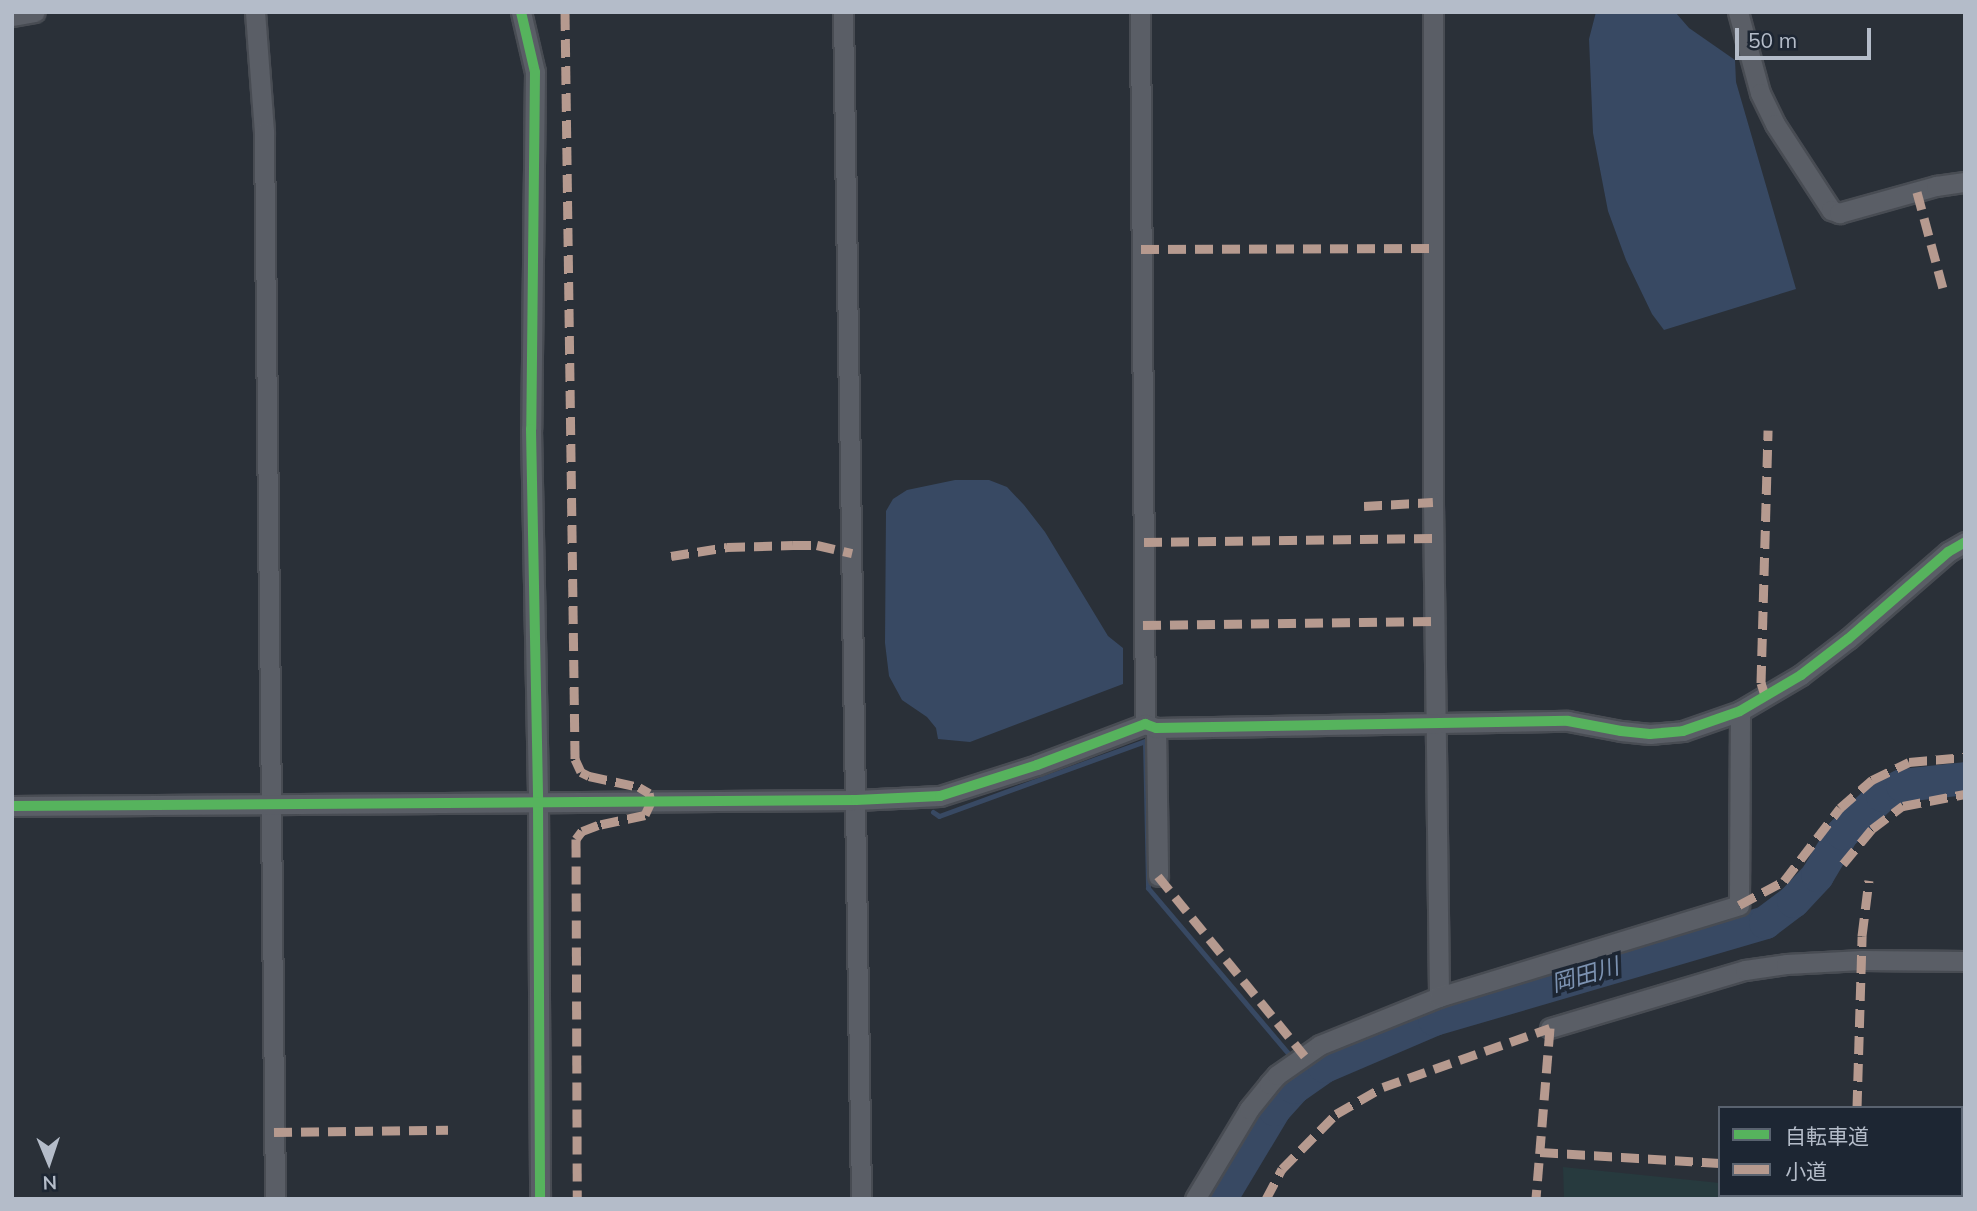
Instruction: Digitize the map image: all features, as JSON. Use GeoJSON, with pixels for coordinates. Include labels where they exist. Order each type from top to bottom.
{"type":"FeatureCollection","features":[{"type":"Feature","properties":{"kind":"street"},"geometry":{"type":"LineString","coordinates":[[12,16],[35,12]]}},
{"type":"Feature","properties":{"kind":"street"},"geometry":{"type":"LineString","coordinates":[[255,12],[264,132],[275,1199]]}},
{"type":"Feature","properties":{"kind":"street"},"geometry":{"type":"LineString","coordinates":[[521,12],[535,72],[531,429],[538,802],[540,1199]]}},
{"type":"Feature","properties":{"kind":"street"},"geometry":{"type":"LineString","coordinates":[[843,12],[861,1199]]}},
{"type":"Feature","properties":{"kind":"street"},"geometry":{"type":"LineString","coordinates":[[1140,12],[1151,726],[1158,876]]}},
{"type":"Feature","properties":{"kind":"street"},"geometry":{"type":"LineString","coordinates":[[1433,12],[1439,997]]}},
{"type":"Feature","properties":{"kind":"street"},"geometry":{"type":"LineString","coordinates":[[1738,12],[1760,93],[1774,124],[1831,210],[1839,213],[1936,186],[1965,182]]}},
{"type":"Feature","properties":{"kind":"street"},"geometry":{"type":"LineString","coordinates":[[12,806],[273,802],[856,800],[940,796],[1151,726],[1568,721],[1650,734],[1683,731],[1740,711],[1801,675],[1848,639],[1948,552],[1965,542]]}},
{"type":"Feature","properties":{"kind":"street"},"geometry":{"type":"LineString","coordinates":[[1195,1199],[1249,1109],[1278,1075],[1320,1045],[1439,997],[1739,905],[1740,711]]}},
{"type":"Feature","properties":{"kind":"street"},"geometry":{"type":"LineString","coordinates":[[1550,1028],[1745,970],[1862,960],[1965,961]]}},
{"type":"Feature","properties":{"kind":"green space"},"geometry":{"type":"Polygon","coordinates":[[[1563,1167],[1718,1183],[1718,1197],[1733,1197],[1733,1199],[1564,1199],[1563,1167]]]}},
{"type":"Feature","properties":{"kind":"water"},"geometry":{"type":"Polygon","coordinates":[[[1596,12],[1676,13],[1689,28],[1735,60],[1736,82],[1796,289],[1664,330],[1652,314],[1626,260],[1608,211],[1593,133],[1589,39],[1596,12]]]}},
{"type":"Feature","properties":{"kind":"water"},"geometry":{"type":"Polygon","coordinates":[[[955,480],[989,480],[1007,487],[1024,505],[1045,532],[1108,636],[1123,648],[1123,684],[970,742],[938,739],[936,728],[927,717],[902,700],[889,676],[885,643],[886,511],[893,499],[907,490],[955,480]]]}},
{"type":"Feature","properties":{"kind":"waterway"},"geometry":{"type":"LineString","coordinates":[[933,812],[939,816],[1145,741],[1148,888],[1292,1058]]}},
{"type":"Feature","properties":{"kind":"waterway","name":"岡田川"},"geometry":{"type":"LineString","coordinates":[[1220,1199],[1274,1109],[1294,1087],[1324,1066],[1434,1019],[1765,922],[1793,901],[1817,875],[1842,833],[1882,795],[1902,785],[1965,778]]}},
{"type":"Feature","properties":{"kind":"waterway"},"geometry":{"type":"LineString","coordinates":[[1298,1066],[1306,1078]]}},
{"type":"Feature","properties":{"kind":"marked path"},"geometry":{"type":"LineString","coordinates":[[565,12],[575,759],[581,772],[639,787],[649,793],[651,802],[645,815],[598,825],[582,831],[576,839],[577,1199]]}},
{"type":"Feature","properties":{"kind":"marked path"},"geometry":{"type":"LineString","coordinates":[[1917,192],[1944,292]]}},
{"type":"Feature","properties":{"kind":"marked path"},"geometry":{"type":"LineString","coordinates":[[1141,249],[1433,248]]}},
{"type":"Feature","properties":{"kind":"marked path"},"geometry":{"type":"LineString","coordinates":[[1766,698],[1761,683],[1768,430]]}},
{"type":"Feature","properties":{"kind":"marked path"},"geometry":{"type":"LineString","coordinates":[[1364,506],[1433,502]]}},
{"type":"Feature","properties":{"kind":"marked path"},"geometry":{"type":"LineString","coordinates":[[1144,542],[1433,538]]}},
{"type":"Feature","properties":{"kind":"marked path"},"geometry":{"type":"LineString","coordinates":[[671,556],[727,547],[793,545],[817,545],[852,553]]}},
{"type":"Feature","properties":{"kind":"marked path"},"geometry":{"type":"LineString","coordinates":[[1143,625],[1435,621]]}},
{"type":"Feature","properties":{"kind":"marked path"},"geometry":{"type":"LineString","coordinates":[[1739,905],[1784,881],[1840,808],[1872,780],[1909,762],[1965,757]]}},
{"type":"Feature","properties":{"kind":"marked path"},"geometry":{"type":"LineString","coordinates":[[1843,864],[1872,829],[1903,806],[1965,794]]}},
{"type":"Feature","properties":{"kind":"marked path"},"geometry":{"type":"LineString","coordinates":[[1158,876],[1305,1056]]}},
{"type":"Feature","properties":{"kind":"marked path"},"geometry":{"type":"LineString","coordinates":[[1857,1106],[1862,936],[1869,880]]}},
{"type":"Feature","properties":{"kind":"marked path"},"geometry":{"type":"LineString","coordinates":[[1266,1199],[1282,1169],[1336,1114],[1383,1087],[1550,1028],[1536,1199]]}},
{"type":"Feature","properties":{"kind":"marked path"},"geometry":{"type":"LineString","coordinates":[[274,1132],[448,1130]]}},
{"type":"Feature","properties":{"kind":"marked path"},"geometry":{"type":"LineString","coordinates":[[1540,1152],[1718,1163]]}},
{"type":"Feature","properties":{"kind":"marked path"},"geometry":{"type":"LineString","coordinates":[[1892,1197],[1913,1199]]}},
{"type":"Feature","properties":{"kind":"cycle path"},"geometry":{"type":"LineString","coordinates":[[521,12],[535,72],[531,429],[538,802],[540,1199]]}},
{"type":"Feature","properties":{"kind":"cycle path"},"geometry":{"type":"LineString","coordinates":[[12,806],[856,800],[940,796],[1037,765],[1145,724],[1156,728],[1568,721],[1650,734],[1683,731],[1740,711],[1801,675],[1848,639],[1948,552],[1965,542]]}}]}
